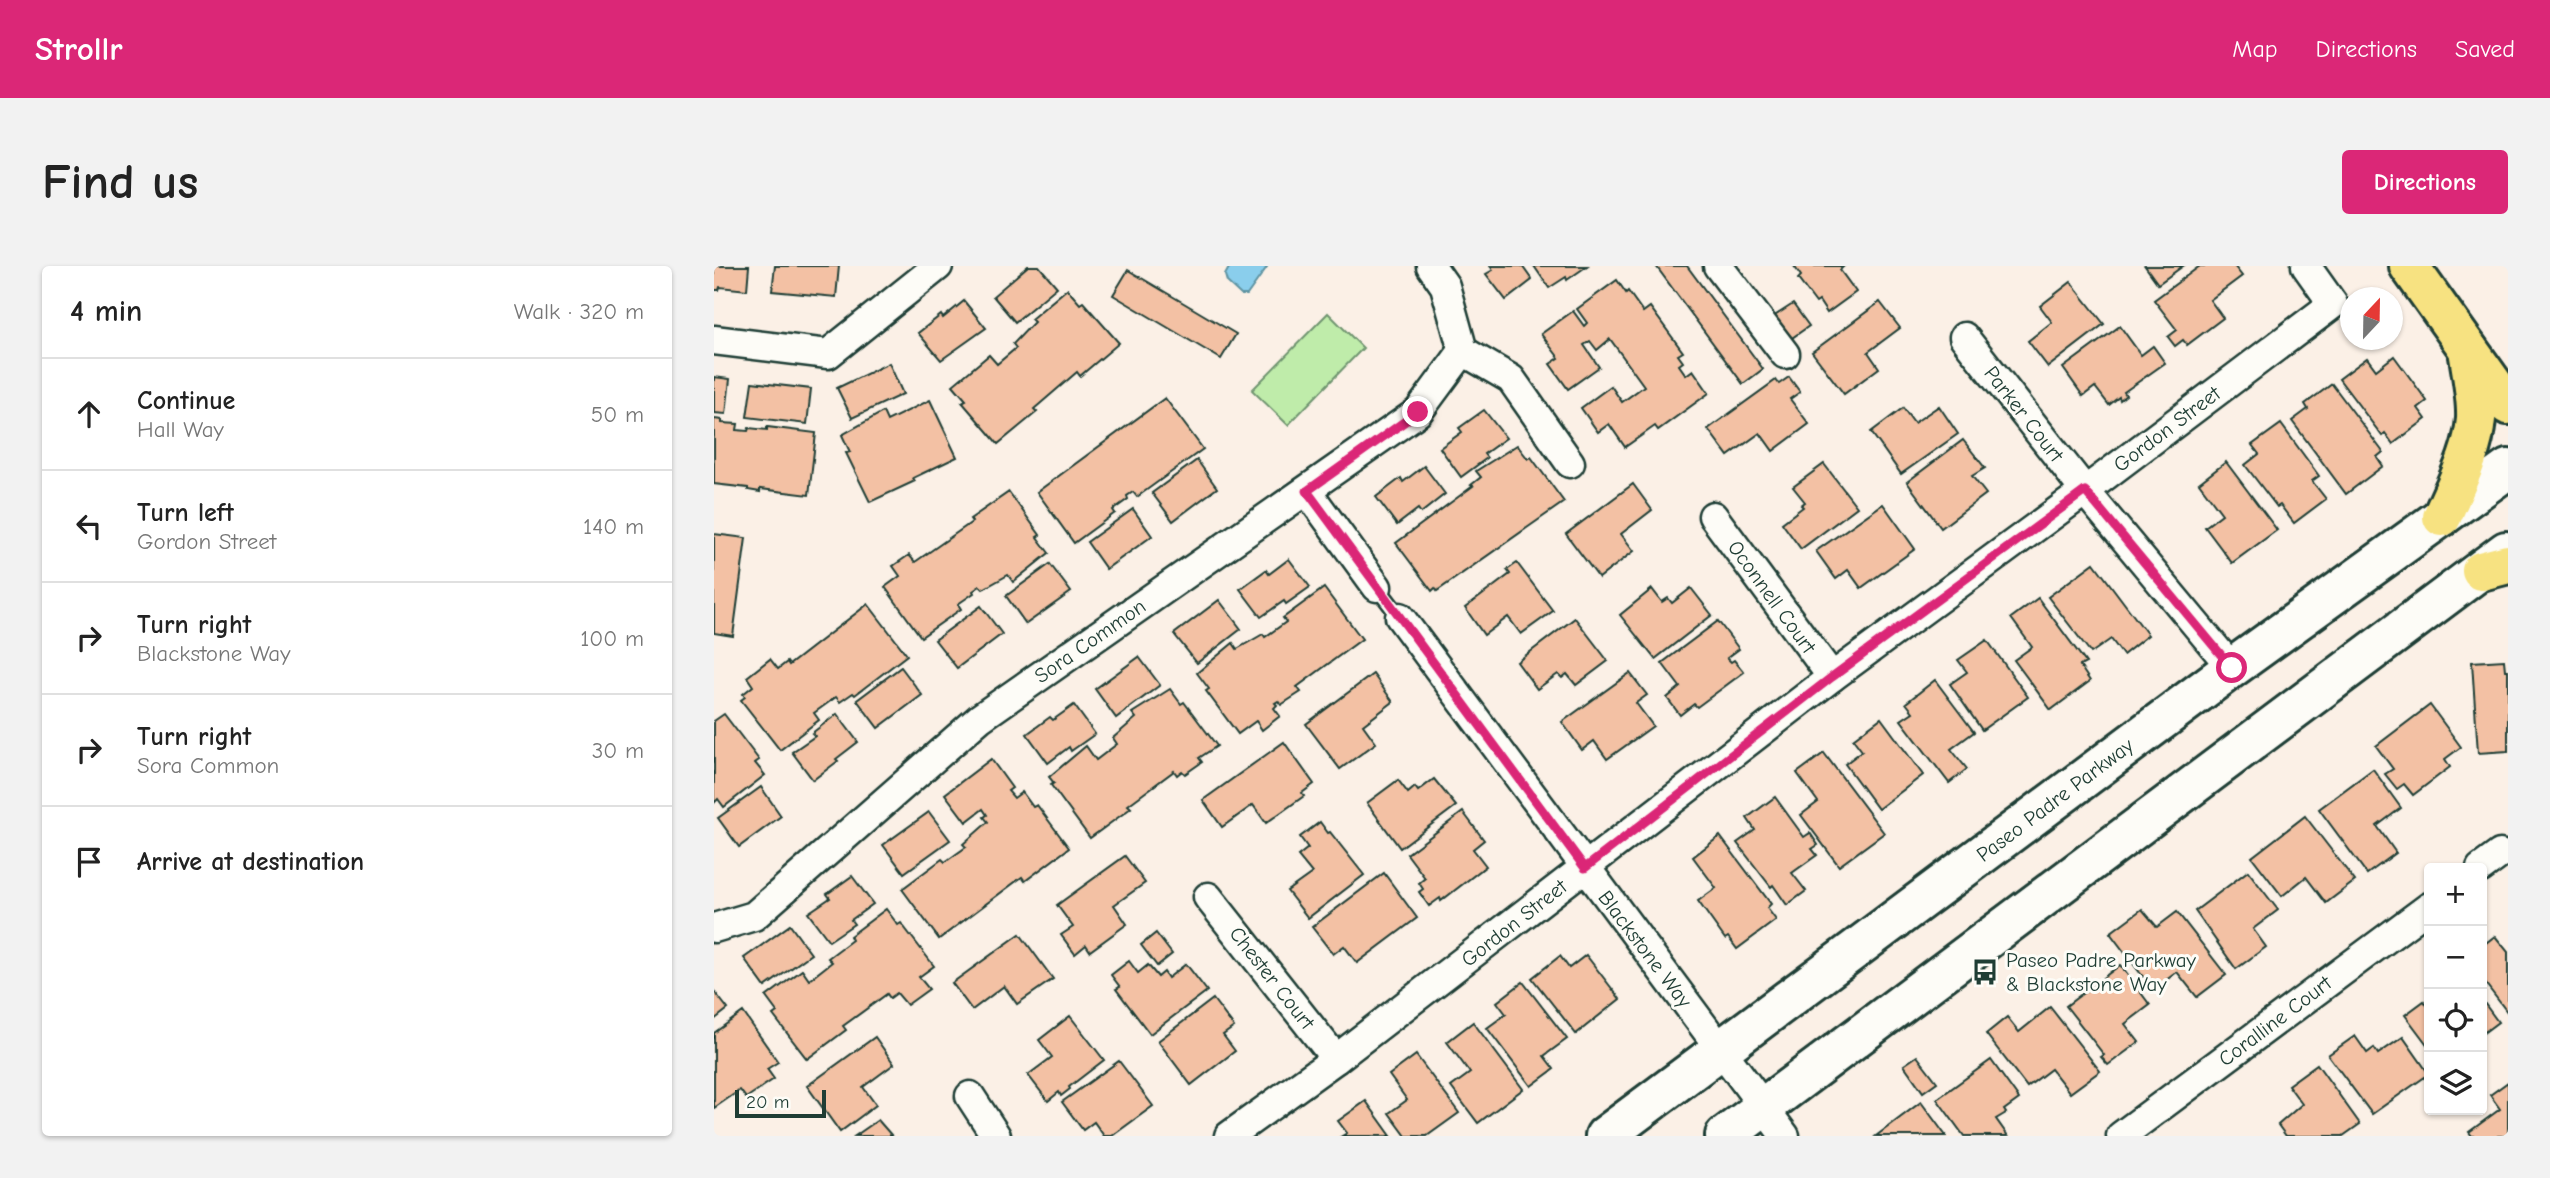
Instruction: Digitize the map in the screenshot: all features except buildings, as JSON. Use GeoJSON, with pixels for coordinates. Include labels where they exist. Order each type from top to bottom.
{"type":"FeatureCollection","features":[{"type":"Feature","properties":{"kind":"main road"},"geometry":{"type":"LineString","coordinates":[[2409,266],[2508,405]]}},
{"type":"Feature","properties":{"kind":"main road"},"geometry":{"type":"LineString","coordinates":[[2442,517],[2468,458],[2473,438],[2476,417],[2468,349]]}},
{"type":"Feature","properties":{"kind":"main road","name":"Paseo Padre Parkway"},"geometry":{"type":"LineString","coordinates":[[1605,1136],[2232,668],[2508,469]]}},
{"type":"Feature","properties":{"kind":"main road"},"geometry":{"type":"LineString","coordinates":[[1725,1136],[1774,1122],[2499,562]]}},
{"type":"Feature","properties":{"kind":"street"},"geometry":{"type":"LineString","coordinates":[[714,340],[828,354],[939,266]]}},
{"type":"Feature","properties":{"kind":"street"},"geometry":{"type":"LineString","coordinates":[[1431,266],[1445,286],[1463,351],[1511,379],[1570,463]]}},
{"type":"Feature","properties":{"kind":"street"},"geometry":{"type":"LineString","coordinates":[[1718,266],[1785,354]]}},
{"type":"Feature","properties":{"kind":"street","name":"Gordon Street"},"geometry":{"type":"LineString","coordinates":[[1229,1136],[1336,1059],[1832,677],[2333,304],[2306,266]]}},
{"type":"Feature","properties":{"kind":"street","name":"Parker Court"},"geometry":{"type":"LineString","coordinates":[[1964,337],[2085,491],[2232,668]]}},
{"type":"Feature","properties":{"kind":"street","name":"Sora Common"},"geometry":{"type":"LineString","coordinates":[[714,928],[754,916],[980,718],[1418,412],[1463,351]]}},
{"type":"Feature","properties":{"kind":"street","name":"Blackstone Way"},"geometry":{"type":"LineString","coordinates":[[1307,491],[1377,587]]}},
{"type":"Feature","properties":{"kind":"street","name":"Oconnell Court"},"geometry":{"type":"LineString","coordinates":[[1713,516],[1832,677]]}},
{"type":"Feature","properties":{"kind":"street","name":"Blackstone Way"},"geometry":{"type":"LineString","coordinates":[[1400,617],[1774,1122]]}},
{"type":"Feature","properties":{"kind":"street","name":"Chester Court"},"geometry":{"type":"LineString","coordinates":[[1208,897],[1336,1059]]}},
{"type":"Feature","properties":{"kind":"street","name":"Coralline Court"},"geometry":{"type":"LineString","coordinates":[[2121,1136],[2424,911]]}},
{"type":"Feature","properties":{"kind":"street"},"geometry":{"type":"LineString","coordinates":[[970,1096],[996,1136]]}},
{"type":"Feature","properties":{"kind":"lane","name":"Blackstone Way"},"geometry":{"type":"LineString","coordinates":[[1377,587],[1400,617]]}},
{"type":"Feature","properties":{"kind":"green space"},"geometry":{"type":"Polygon","coordinates":[[[1328,313],[1363,348],[1288,425],[1252,390],[1328,313]]]}},
{"type":"Feature","properties":{"kind":"water"},"geometry":{"type":"Polygon","coordinates":[[[1230,266],[1267,267],[1247,295],[1241,295],[1227,282],[1225,275],[1230,266]]]}},
{"type":"Feature","properties":{"kind":"place","name":"Paseo Padre Parkway & Blackstone Way"},"geometry":{"type":"Point","coordinates":[1985,972]}},
{"type":"Feature","properties":{"kind":"route"},"geometry":{"type":"LineString","coordinates":[[1418,412],[1307,491],[1585,868],[1832,677],[2085,491],[2232,668]]}}]}
